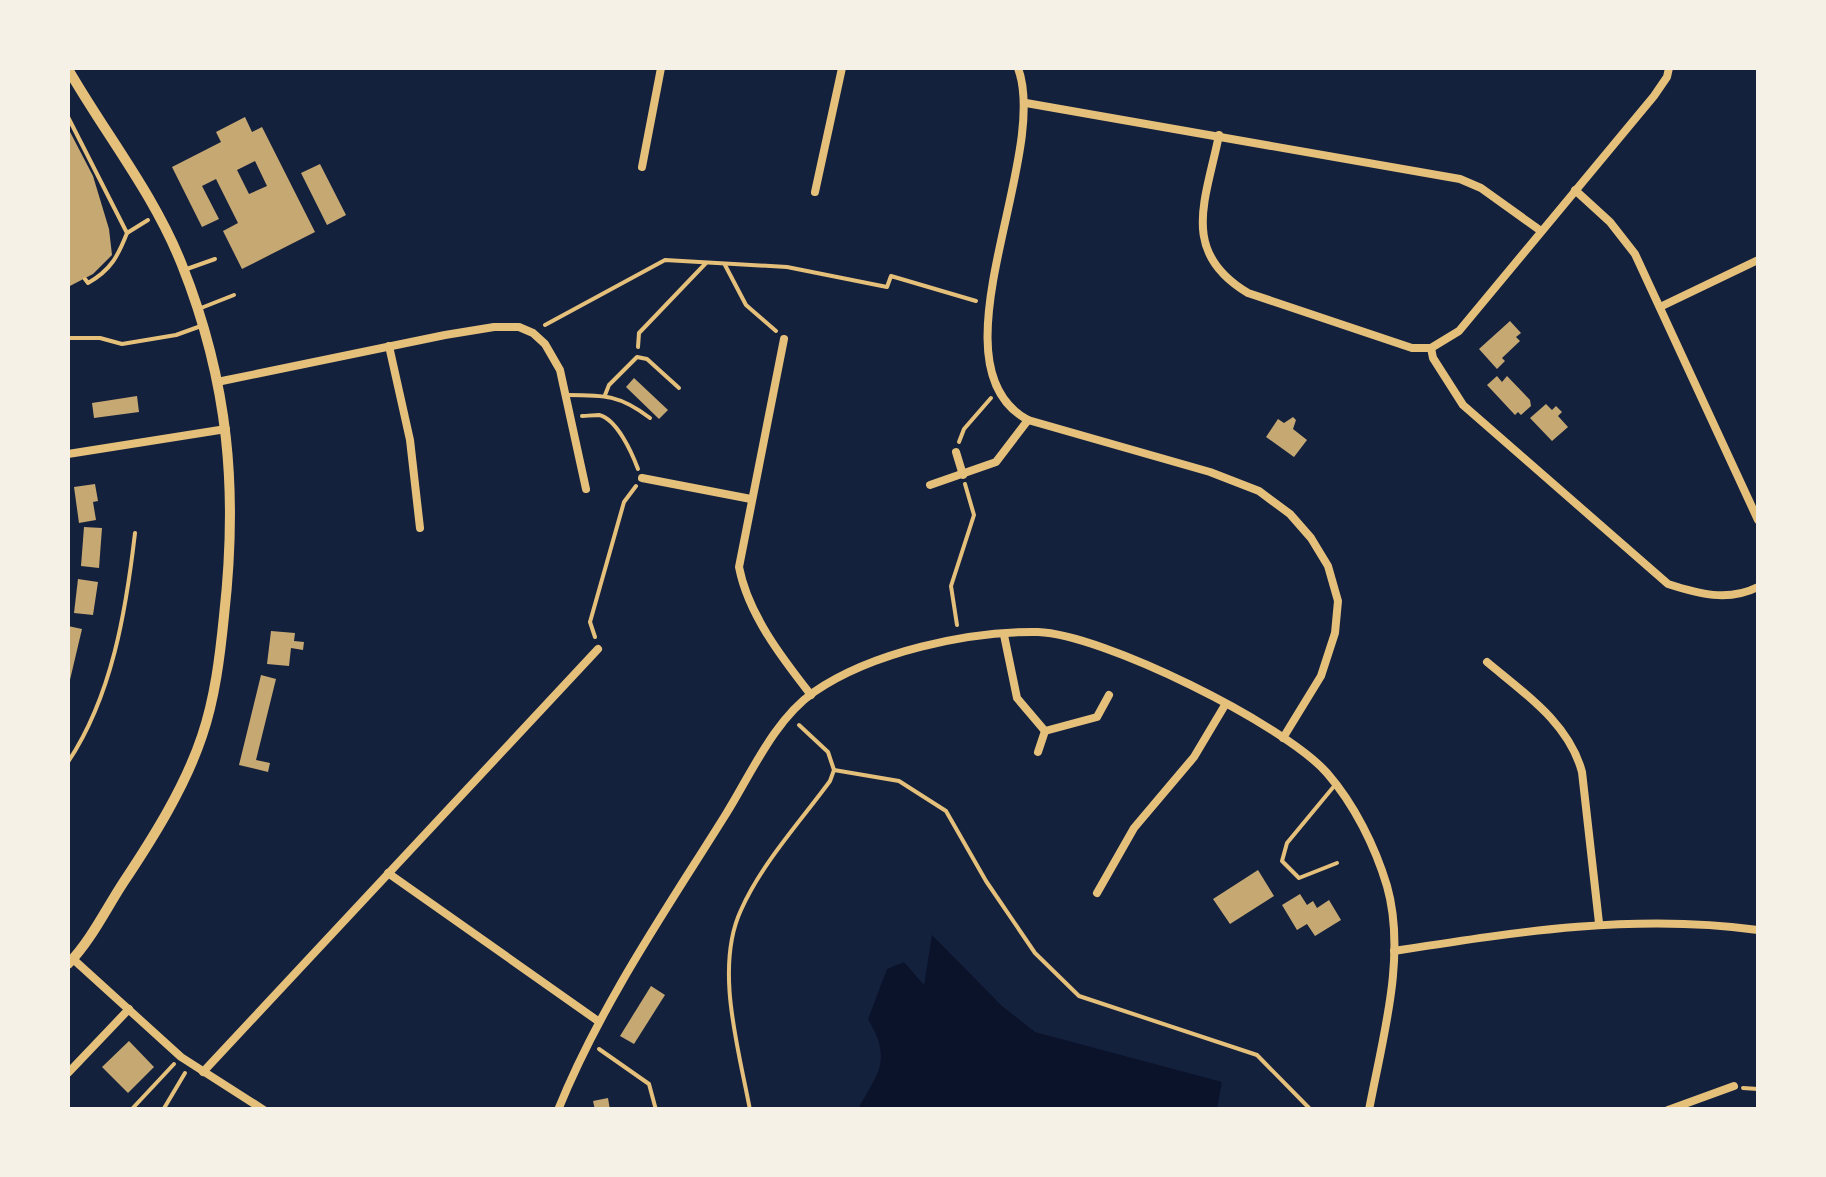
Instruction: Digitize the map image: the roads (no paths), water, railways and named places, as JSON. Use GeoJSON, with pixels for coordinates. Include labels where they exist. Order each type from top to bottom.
{"type":"FeatureCollection","features":[{"type":"Feature","properties":{"kind":"street"},"geometry":{"type":"LineString","coordinates":[[642,167],[661,68]]}},
{"type":"Feature","properties":{"kind":"street"},"geometry":{"type":"LineString","coordinates":[[814,192],[842,68]]}},
{"type":"Feature","properties":{"kind":"street"},"geometry":{"type":"LineString","coordinates":[[1018,68],[1026,103],[989,304],[986,354],[998,391],[1010,410],[1028,420],[1210,472],[1259,491],[1290,514],[1312,538],[1328,566],[1338,601],[1335,633],[1321,676],[1283,738]]}},
{"type":"Feature","properties":{"kind":"street"},"geometry":{"type":"LineString","coordinates":[[1219,136],[1201,218],[1202,241],[1225,279],[1248,292],[1412,348],[1431,348],[1459,331],[1654,96],[1667,77],[1668,68]]}},
{"type":"Feature","properties":{"kind":"street"},"geometry":{"type":"LineString","coordinates":[[68,72],[159,212],[184,270],[217,382],[232,486],[229,576],[220,660],[202,736],[172,802],[70,962],[190,1064],[264,1110]]}},
{"type":"Feature","properties":{"kind":"street"},"geometry":{"type":"LineString","coordinates":[[1026,103],[1460,179],[1480,188],[1540,232]]}},
{"type":"Feature","properties":{"kind":"street"},"geometry":{"type":"LineString","coordinates":[[1575,190],[1610,222],[1635,254],[1758,520]]}},
{"type":"Feature","properties":{"kind":"street"},"geometry":{"type":"LineString","coordinates":[[1660,307],[1758,260]]}},
{"type":"Feature","properties":{"kind":"street"},"geometry":{"type":"LineString","coordinates":[[217,382],[494,327],[519,328],[534,333],[552,355],[567,395],[586,489]]}},
{"type":"Feature","properties":{"kind":"street"},"geometry":{"type":"LineString","coordinates":[[784,338],[741,554],[742,583],[778,653],[810,694]]}},
{"type":"Feature","properties":{"kind":"street"},"geometry":{"type":"LineString","coordinates":[[389,346],[410,440],[420,528]]}},
{"type":"Feature","properties":{"kind":"street"},"geometry":{"type":"LineString","coordinates":[[1431,348],[1433,358],[1463,405],[1668,584],[1706,596],[1746,593],[1758,587]]}},
{"type":"Feature","properties":{"kind":"street"},"geometry":{"type":"LineString","coordinates":[[930,484],[996,462],[1028,420]]}},
{"type":"Feature","properties":{"kind":"street"},"geometry":{"type":"LineString","coordinates":[[68,454],[226,429]]}},
{"type":"Feature","properties":{"kind":"street"},"geometry":{"type":"LineString","coordinates":[[956,452],[963,475]]}},
{"type":"Feature","properties":{"kind":"street"},"geometry":{"type":"LineString","coordinates":[[642,478],[751,499]]}},
{"type":"Feature","properties":{"kind":"street"},"geometry":{"type":"LineString","coordinates":[[558,1110],[598,1022],[790,716],[810,694],[865,665],[930,645],[1040,632],[1092,642],[1136,658],[1283,738],[1326,772],[1335,785],[1369,836],[1388,889],[1395,971],[1369,1110]]}},
{"type":"Feature","properties":{"kind":"street"},"geometry":{"type":"LineString","coordinates":[[1004,635],[1018,698],[1044,732]]}},
{"type":"Feature","properties":{"kind":"street"},"geometry":{"type":"LineString","coordinates":[[203,1072],[598,649]]}},
{"type":"Feature","properties":{"kind":"street"},"geometry":{"type":"LineString","coordinates":[[1486,662],[1543,710],[1577,752],[1599,923]]}},
{"type":"Feature","properties":{"kind":"street"},"geometry":{"type":"LineString","coordinates":[[1044,732],[1098,716],[1109,695]]}},
{"type":"Feature","properties":{"kind":"street"},"geometry":{"type":"LineString","coordinates":[[1097,893],[1134,828],[1194,756],[1225,705]]}},
{"type":"Feature","properties":{"kind":"street"},"geometry":{"type":"LineString","coordinates":[[1038,752],[1044,732]]}},
{"type":"Feature","properties":{"kind":"street"},"geometry":{"type":"LineString","coordinates":[[388,872],[598,1022]]}},
{"type":"Feature","properties":{"kind":"street"},"geometry":{"type":"LineString","coordinates":[[1394,950],[1599,923],[1703,922],[1758,930]]}},
{"type":"Feature","properties":{"kind":"street"},"geometry":{"type":"LineString","coordinates":[[68,1073],[128,1009]]}},
{"type":"Feature","properties":{"kind":"street"},"geometry":{"type":"LineString","coordinates":[[1668,1110],[1734,1086]]}},
{"type":"Feature","properties":{"kind":"lane"},"geometry":{"type":"LineString","coordinates":[[184,270],[215,259]]}},
{"type":"Feature","properties":{"kind":"lane"},"geometry":{"type":"LineString","coordinates":[[196,310],[234,295]]}},
{"type":"Feature","properties":{"kind":"lane"},"geometry":{"type":"LineString","coordinates":[[68,338],[100,338],[122,344],[176,335],[201,326]]}},
{"type":"Feature","properties":{"kind":"lane"},"geometry":{"type":"LineString","coordinates":[[605,395],[609,385],[637,357],[647,358],[679,388]]}},
{"type":"Feature","properties":{"kind":"lane"},"geometry":{"type":"LineString","coordinates":[[567,395],[605,395],[627,400],[650,418]]}},
{"type":"Feature","properties":{"kind":"lane"},"geometry":{"type":"LineString","coordinates":[[68,762],[82,741],[100,698],[128,602],[135,533]]}},
{"type":"Feature","properties":{"kind":"lane"},"geometry":{"type":"LineString","coordinates":[[1335,785],[1287,844],[1282,861],[1299,878],[1338,863]]}},
{"type":"Feature","properties":{"kind":"water"},"geometry":{"type":"Polygon","coordinates":[[[932,935],[1002,1006],[1035,1032],[1222,1082],[1217,1109],[858,1109],[880,1065],[880,1045],[868,1019],[887,969],[904,962],[924,985],[932,935]]]}}]}
